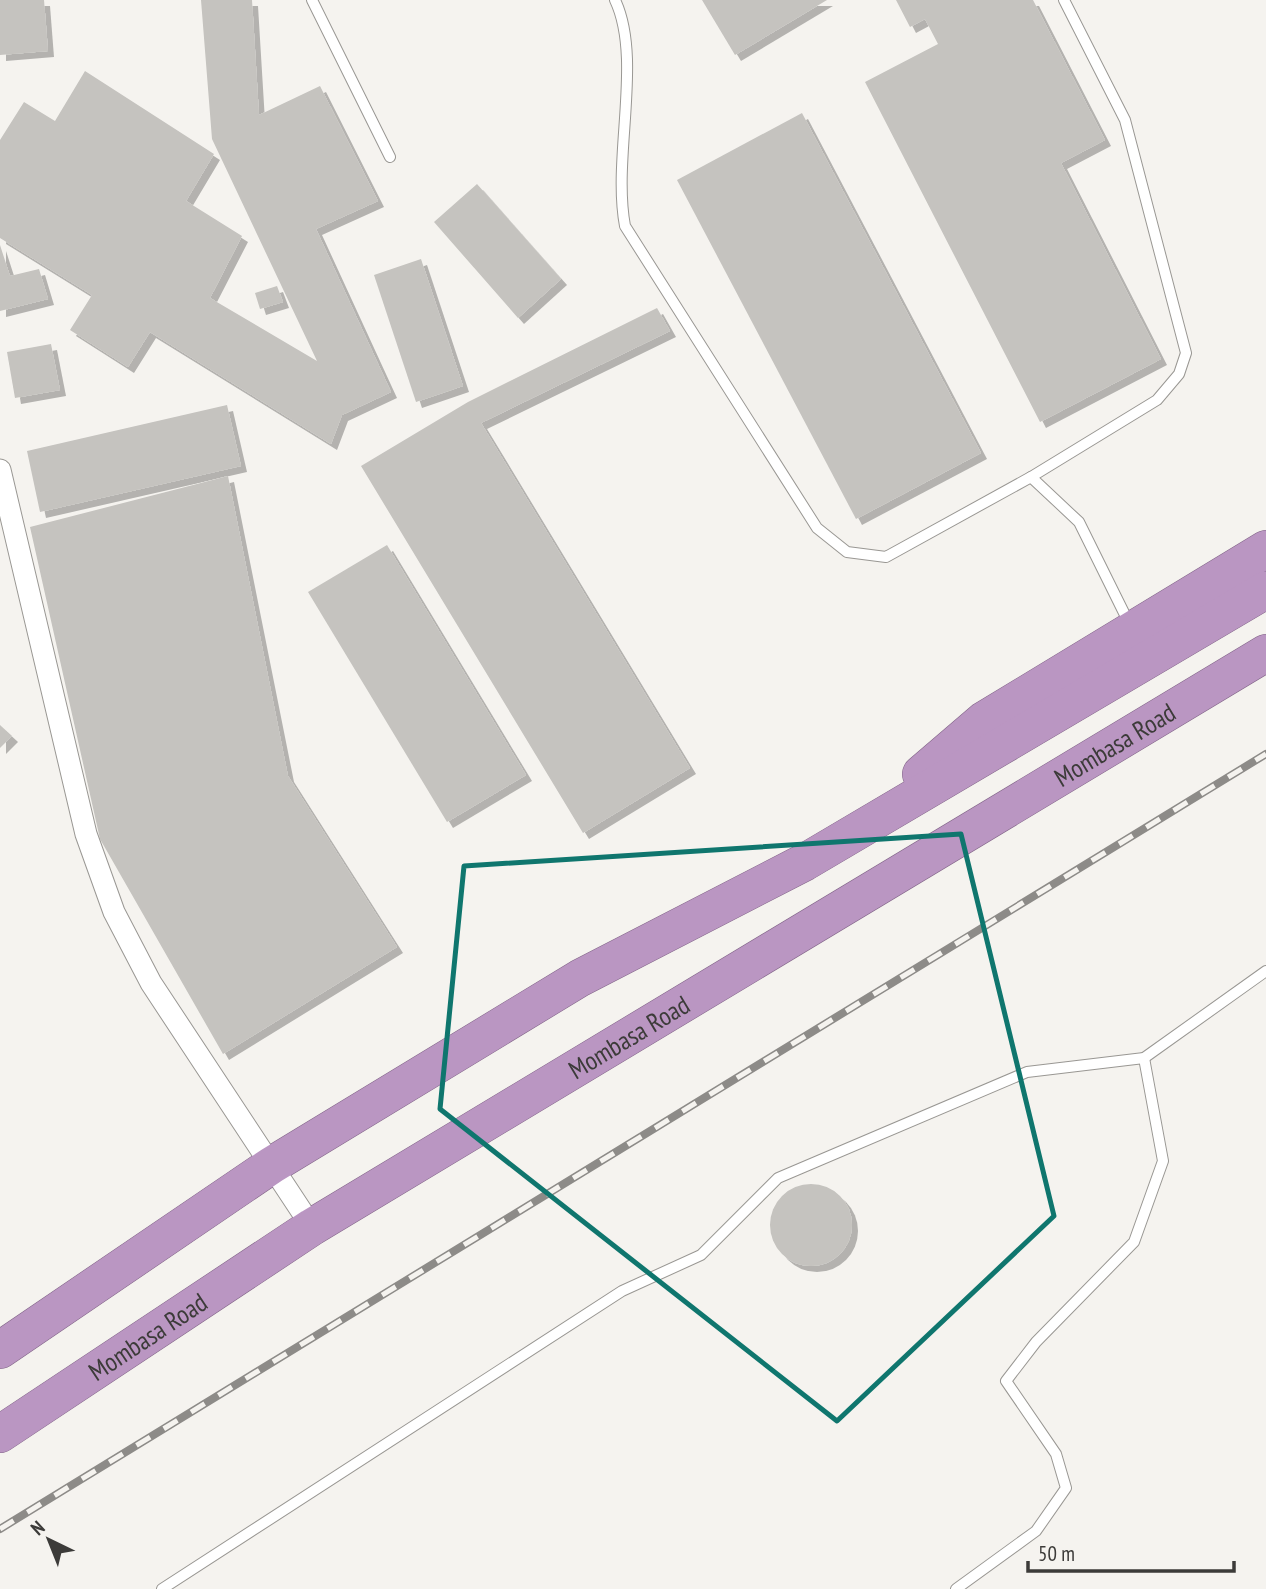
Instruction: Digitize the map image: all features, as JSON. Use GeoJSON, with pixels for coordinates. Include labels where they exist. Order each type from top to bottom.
{"type":"FeatureCollection","features":[{"type":"Feature","properties":{"kind":"highway"},"geometry":{"type":"LineString","coordinates":[[843,841],[984,720],[1266,549]]}},
{"type":"Feature","properties":{"kind":"highway"},"geometry":{"type":"LineString","coordinates":[[0,1350],[272,1165],[580,978],[843,841],[1266,590]]}},
{"type":"Feature","properties":{"kind":"highway","name":"Mombasa Road"},"geometry":{"type":"LineString","coordinates":[[0,1434],[312,1227],[1266,653]]}},
{"type":"Feature","properties":{"kind":"street"},"geometry":{"type":"LineString","coordinates":[[0,470],[86,834],[114,912],[150,983],[312,1227]]}},
{"type":"Feature","properties":{"kind":"lane"},"geometry":{"type":"LineString","coordinates":[[312,0],[390,157]]}},
{"type":"Feature","properties":{"kind":"lane"},"geometry":{"type":"LineString","coordinates":[[615,0],[628,49],[619,175],[625,226],[817,528],[847,552],[886,558],[1031,477],[1157,400],[1179,374],[1186,353],[1125,120],[1065,0]]}},
{"type":"Feature","properties":{"kind":"lane"},"geometry":{"type":"LineString","coordinates":[[1031,477],[1079,522],[1132,631]]}},
{"type":"Feature","properties":{"kind":"lane"},"geometry":{"type":"LineString","coordinates":[[162,1589],[622,1291],[701,1255],[778,1178],[1027,1072],[1144,1058],[1266,971]]}},
{"type":"Feature","properties":{"kind":"lane"},"geometry":{"type":"LineString","coordinates":[[956,1589],[1036,1531],[1066,1488],[1056,1454],[1006,1381],[1035,1342],[1134,1242],[1163,1161],[1144,1058]]}},
{"type":"Feature","properties":{"kind":"highlighted area"},"geometry":{"type":"Polygon","coordinates":[[[961,834],[1054,1216],[837,1421],[440,1109],[464,866],[961,834]]]}},
{"type":"Feature","properties":{"kind":"building"},"geometry":{"type":"Polygon","coordinates":[[[0,0],[44,0],[48,51],[0,55],[0,0]]]}},
{"type":"Feature","properties":{"kind":"building"},"geometry":{"type":"Polygon","coordinates":[[[201,0],[252,0],[259,115],[320,86],[378,201],[316,229],[391,392],[342,415],[331,444],[150,332],[128,367],[70,330],[92,295],[0,238],[0,140],[24,102],[55,121],[85,71],[214,154],[186,201],[242,236],[210,298],[317,361],[212,139],[201,0]]]}},
{"type":"Feature","properties":{"kind":"building"},"geometry":{"type":"Polygon","coordinates":[[[702,0],[827,0],[735,55],[702,0]]]}},
{"type":"Feature","properties":{"kind":"building"},"geometry":{"type":"Polygon","coordinates":[[[896,0],[1033,0],[1105,140],[1061,163],[1161,359],[1040,422],[865,82],[938,44],[925,19],[910,27],[896,0]]]}},
{"type":"Feature","properties":{"kind":"building"},"geometry":{"type":"Polygon","coordinates":[[[802,113],[981,453],[856,519],[677,180],[802,113]]]}},
{"type":"Feature","properties":{"kind":"building"},"geometry":{"type":"Polygon","coordinates":[[[477,184],[561,279],[518,318],[434,222],[477,184]]]}},
{"type":"Feature","properties":{"kind":"building"},"geometry":{"type":"Polygon","coordinates":[[[0,245],[10,276],[39,269],[48,299],[0,311],[0,245]]]}},
{"type":"Feature","properties":{"kind":"building"},"geometry":{"type":"Polygon","coordinates":[[[421,259],[463,386],[416,402],[374,275],[421,259]]]}},
{"type":"Feature","properties":{"kind":"building"},"geometry":{"type":"Polygon","coordinates":[[[277,286],[283,302],[260,309],[255,293],[277,286]]]}},
{"type":"Feature","properties":{"kind":"building"},"geometry":{"type":"Polygon","coordinates":[[[657,308],[670,331],[481,423],[690,768],[583,833],[361,466],[468,402],[657,308]]]}},
{"type":"Feature","properties":{"kind":"building"},"geometry":{"type":"Polygon","coordinates":[[[51,344],[60,390],[15,398],[7,352],[51,344]]]}},
{"type":"Feature","properties":{"kind":"building"},"geometry":{"type":"Polygon","coordinates":[[[227,405],[241,466],[40,512],[27,451],[227,405]]]}},
{"type":"Feature","properties":{"kind":"building"},"geometry":{"type":"Polygon","coordinates":[[[228,476],[288,776],[397,947],[223,1054],[100,839],[30,527],[228,476]]]}},
{"type":"Feature","properties":{"kind":"building"},"geometry":{"type":"Polygon","coordinates":[[[387,545],[526,775],[447,822],[308,592],[387,545]]]}},
{"type":"Feature","properties":{"kind":"building"},"geometry":{"type":"Polygon","coordinates":[[[0,725],[12,736],[0,748],[0,725]]]}},
{"type":"Feature","properties":{"kind":"building"},"geometry":{"type":"Polygon","coordinates":[[[811,1184],[827,1187],[840,1196],[849,1209],[852,1225],[849,1241],[840,1254],[827,1263],[811,1266],[795,1263],[782,1254],[773,1241],[770,1225],[773,1209],[782,1196],[795,1187],[811,1184]]]}},
{"type":"Feature","properties":{"kind":"railway"},"geometry":{"type":"LineString","coordinates":[[0,1529],[1266,754]]}}]}
